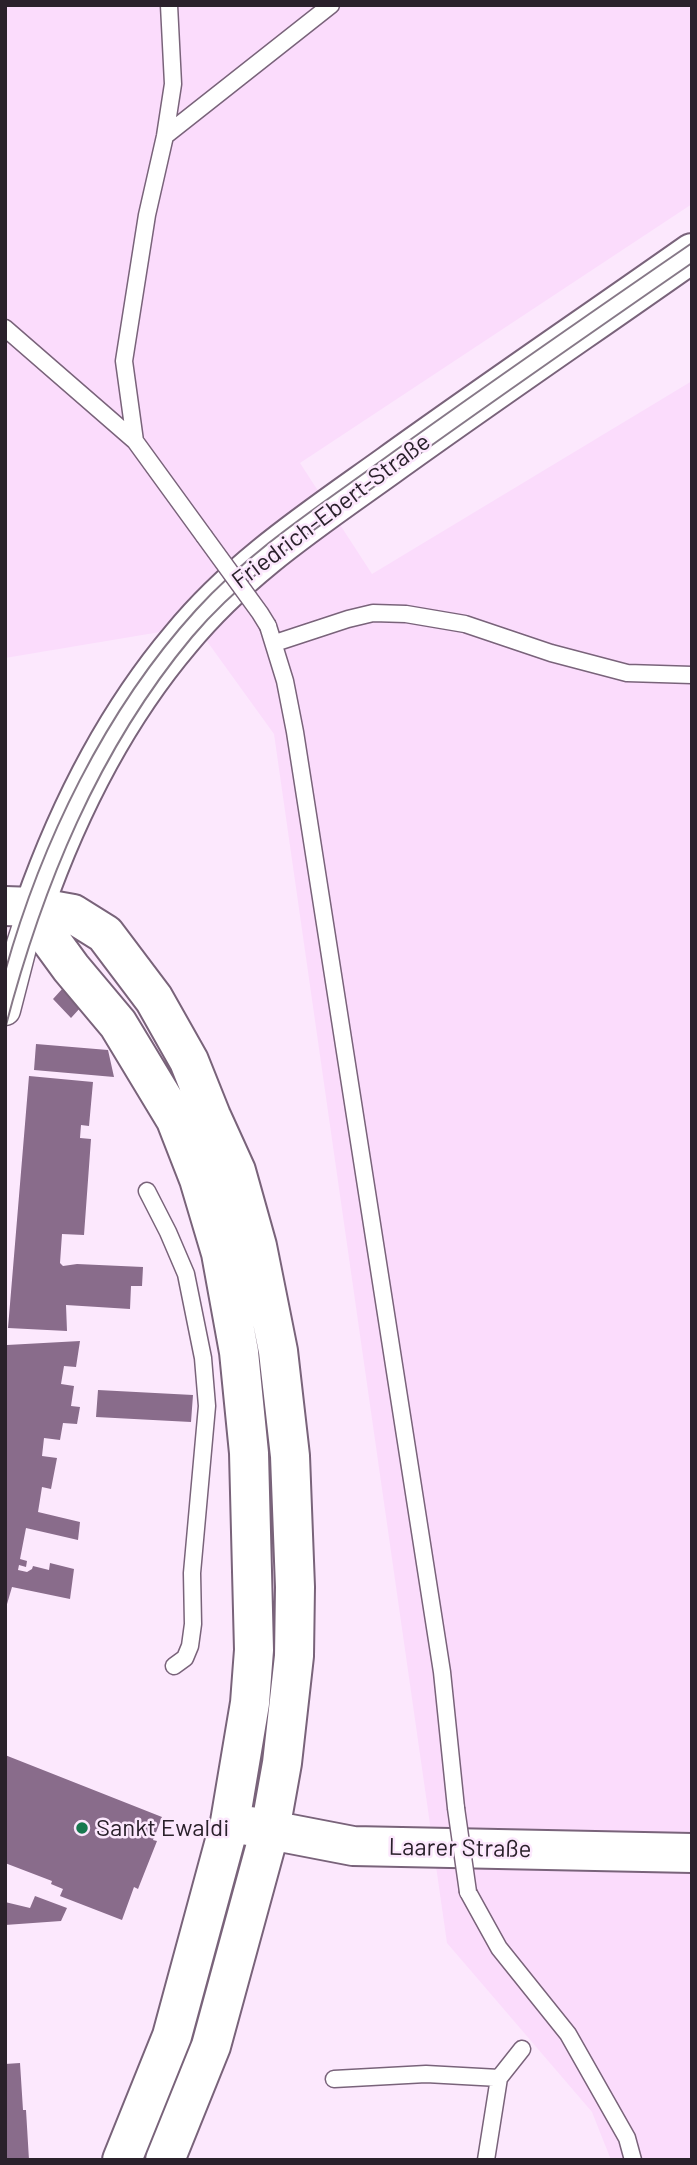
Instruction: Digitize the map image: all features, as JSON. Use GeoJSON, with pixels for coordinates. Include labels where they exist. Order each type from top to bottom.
{"type":"FeatureCollection","features":[{"type":"Feature","properties":{"kind":"main road","name":"Friedrich-Ebert-Straße"},"geometry":{"type":"LineString","coordinates":[[20,907],[53,854],[103,755],[158,668],[181,638],[225,591],[278,544],[476,402],[692,253]]}},
{"type":"Feature","properties":{"kind":"main road"},"geometry":{"type":"LineString","coordinates":[[20,907],[44,931],[118,1024],[176,1120],[199,1179],[221,1253],[239,1352],[249,1453],[254,1650],[250,1703],[230,1822],[172,2036],[122,2160]]}},
{"type":"Feature","properties":{"kind":"main road"},"geometry":{"type":"LineString","coordinates":[[20,907],[73,914],[106,934],[154,999],[189,1061],[236,1171],[257,1246],[278,1351],[290,1456],[295,1587],[294,1656],[289,1709],[270,1830],[211,2046],[164,2160]]}},
{"type":"Feature","properties":{"kind":"main road","name":"Laarer Straße"},"geometry":{"type":"LineString","coordinates":[[230,1822],[353,1846],[692,1853]]}},
{"type":"Feature","properties":{"kind":"street","name":"Friedrich-Ebert-Straße"},"geometry":{"type":"LineString","coordinates":[[5,1010],[22,944],[20,907]]}},
{"type":"Feature","properties":{"kind":"lane"},"geometry":{"type":"LineString","coordinates":[[135,441],[124,360],[147,215],[165,136],[173,83],[169,5]]}},
{"type":"Feature","properties":{"kind":"lane"},"geometry":{"type":"LineString","coordinates":[[165,136],[331,5]]}},
{"type":"Feature","properties":{"kind":"lane"},"geometry":{"type":"LineString","coordinates":[[5,328],[135,441],[260,612],[275,643],[295,732],[391,1335],[442,1672],[468,1892],[499,1948],[568,2034],[628,2138],[634,2160]]}},
{"type":"Feature","properties":{"kind":"lane"},"geometry":{"type":"LineString","coordinates":[[275,643],[373,613],[406,614],[466,624],[551,653],[627,673],[692,675]]}},
{"type":"Feature","properties":{"kind":"lane"},"geometry":{"type":"LineString","coordinates":[[147,1192],[186,1274],[203,1358],[207,1406],[192,1573],[193,1624],[190,1646],[185,1658],[174,1666]]}},
{"type":"Feature","properties":{"kind":"lane"},"geometry":{"type":"LineString","coordinates":[[486,2160],[499,2078],[522,2049]]}},
{"type":"Feature","properties":{"kind":"lane"},"geometry":{"type":"LineString","coordinates":[[334,2079],[426,2074],[499,2078]]}},
{"type":"Feature","properties":{"kind":"shaded area"},"geometry":{"type":"Polygon","coordinates":[[[5,5],[692,5],[692,204],[300,463],[372,574],[692,381],[692,2160],[611,2160],[592,2112],[447,1943],[274,734],[196,626],[5,658],[5,5]]]}},
{"type":"Feature","properties":{"kind":"building"},"geometry":{"type":"Polygon","coordinates":[[[63,988],[81,1007],[71,1018],[53,999],[63,988]]]}},
{"type":"Feature","properties":{"kind":"building"},"geometry":{"type":"Polygon","coordinates":[[[36,1044],[108,1050],[114,1077],[34,1070],[36,1044]]]}},
{"type":"Feature","properties":{"kind":"building"},"geometry":{"type":"Polygon","coordinates":[[[29,1076],[93,1082],[89,1126],[81,1125],[80,1138],[91,1139],[84,1235],[62,1234],[60,1263],[63,1266],[77,1264],[143,1267],[142,1286],[131,1286],[130,1309],[66,1305],[67,1331],[8,1328],[29,1076]]]}},
{"type":"Feature","properties":{"kind":"building"},"geometry":{"type":"Polygon","coordinates":[[[80,1341],[76,1367],[64,1366],[61,1384],[74,1386],[71,1406],[80,1407],[77,1424],[63,1423],[60,1440],[44,1438],[42,1456],[57,1458],[51,1489],[42,1487],[38,1512],[80,1522],[78,1540],[26,1528],[20,1559],[27,1561],[26,1567],[19,1565],[18,1570],[27,1572],[33,1566],[49,1570],[50,1563],[74,1569],[70,1599],[12,1587],[5,1611],[7,1345],[80,1341]]]}},
{"type":"Feature","properties":{"kind":"building"},"geometry":{"type":"Polygon","coordinates":[[[98,1390],[193,1395],[191,1422],[96,1417],[98,1390]]]}},
{"type":"Feature","properties":{"kind":"building","name":"Sankt Ewaldi"},"geometry":{"type":"Polygon","coordinates":[[[5,1755],[162,1817],[153,1840],[157,1841],[138,1889],[134,1887],[122,1920],[60,1896],[63,1889],[51,1884],[52,1881],[5,1863],[5,1755]]]}},
{"type":"Feature","properties":{"kind":"building"},"geometry":{"type":"Polygon","coordinates":[[[35,1896],[67,1908],[61,1921],[5,1925],[5,1902],[30,1908],[35,1896]]]}},
{"type":"Feature","properties":{"kind":"building"},"geometry":{"type":"Polygon","coordinates":[[[20,2063],[29,2160],[5,2160],[5,2064],[20,2063]]]}},
{"type":"Feature","properties":{"kind":"tram line"},"geometry":{"type":"LineString","coordinates":[[5,972],[37,875],[80,780],[133,691],[163,649],[196,610],[235,571],[300,519],[488,384],[692,243]]}},
{"type":"Feature","properties":{"kind":"tram line"},"geometry":{"type":"LineString","coordinates":[[5,1029],[37,924],[77,822],[128,726],[158,680],[192,637],[235,593],[307,535],[497,398],[692,263]]}},
{"type":"Feature","properties":{"kind":"place","name":"Sankt Ewaldi"},"geometry":{"type":"Point","coordinates":[82,1828]}}]}
